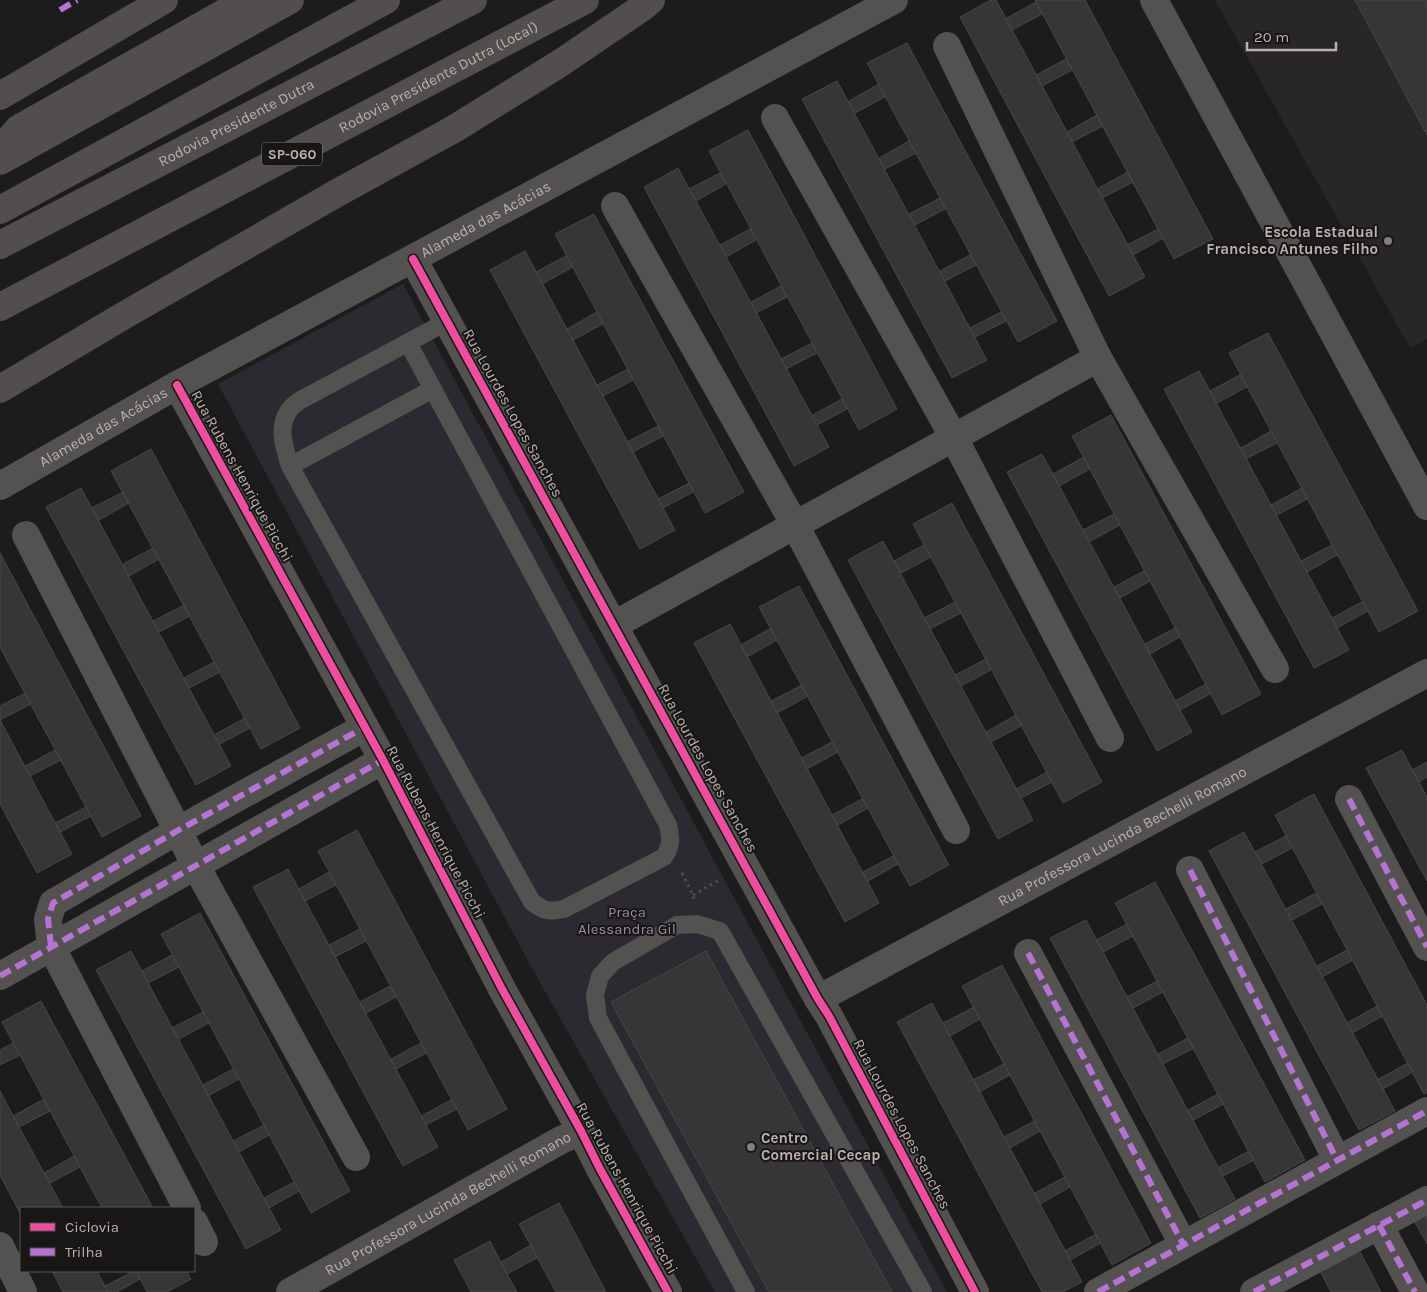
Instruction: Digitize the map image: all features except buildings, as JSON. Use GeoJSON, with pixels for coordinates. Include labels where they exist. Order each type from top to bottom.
{"type":"FeatureCollection","features":[{"type":"Feature","properties":{"kind":"highway"},"geometry":{"type":"LineString","coordinates":[[0,96],[164,0]]}},
{"type":"Feature","properties":{"kind":"highway"},"geometry":{"type":"LineString","coordinates":[[0,151],[18,129],[246,0]]}},
{"type":"Feature","properties":{"kind":"highway"},"geometry":{"type":"LineString","coordinates":[[0,161],[290,0]]}},
{"type":"Feature","properties":{"kind":"highway"},"geometry":{"type":"LineString","coordinates":[[0,210],[386,0]]}},
{"type":"Feature","properties":{"kind":"highway","name":"Rodovia Presidente Dutra"},"geometry":{"type":"LineString","coordinates":[[0,245],[473,0]]}},
{"type":"Feature","properties":{"kind":"highway","name":"Rodovia Presidente Dutra (Local)"},"geometry":{"type":"LineString","coordinates":[[0,307],[585,0]]}},
{"type":"Feature","properties":{"kind":"highway"},"geometry":{"type":"LineString","coordinates":[[0,389],[337,193],[454,128],[560,64],[651,0]]}},
{"type":"Feature","properties":{"kind":"street","name":"Alameda das Acácias"},"geometry":{"type":"LineString","coordinates":[[0,486],[177,385],[894,0]]}},
{"type":"Feature","properties":{"kind":"street"},"geometry":{"type":"LineString","coordinates":[[1154,0],[1427,506]]}},
{"type":"Feature","properties":{"kind":"street"},"geometry":{"type":"LineString","coordinates":[[947,46],[1098,358],[1275,669]]}},
{"type":"Feature","properties":{"kind":"street"},"geometry":{"type":"LineString","coordinates":[[775,118],[954,438],[1110,738]]}},
{"type":"Feature","properties":{"kind":"street"},"geometry":{"type":"LineString","coordinates":[[615,206],[795,525],[956,830]]}},
{"type":"Feature","properties":{"kind":"street","name":"Rua Lourdes Lopes Sanches"},"geometry":{"type":"LineString","coordinates":[[413,259],[818,999],[834,1024],[975,1292]]}},
{"type":"Feature","properties":{"kind":"street"},"geometry":{"type":"LineString","coordinates":[[614,625],[1098,358]]}},
{"type":"Feature","properties":{"kind":"street","name":"Rua Rubens Henrique Picchi"},"geometry":{"type":"LineString","coordinates":[[177,385],[383,760],[502,989],[668,1292]]}},
{"type":"Feature","properties":{"kind":"street"},"geometry":{"type":"LineString","coordinates":[[26,536],[177,831],[356,1157]]}},
{"type":"Feature","properties":{"kind":"street","name":"Rua Professora Lucinda Bechelli Romano"},"geometry":{"type":"LineString","coordinates":[[818,999],[1427,673]]}},
{"type":"Feature","properties":{"kind":"street"},"geometry":{"type":"LineString","coordinates":[[186,1207],[51,946],[48,920],[53,903],[177,831],[365,727]]}},
{"type":"Feature","properties":{"kind":"street"},"geometry":{"type":"LineString","coordinates":[[0,976],[383,760]]}},
{"type":"Feature","properties":{"kind":"street"},"geometry":{"type":"LineString","coordinates":[[1349,799],[1427,947]]}},
{"type":"Feature","properties":{"kind":"street"},"geometry":{"type":"LineString","coordinates":[[1190,870],[1337,1160]]}},
{"type":"Feature","properties":{"kind":"street"},"geometry":{"type":"LineString","coordinates":[[1028,953],[1183,1244]]}},
{"type":"Feature","properties":{"kind":"street"},"geometry":{"type":"LineString","coordinates":[[1098,1292],[1427,1110]]}},
{"type":"Feature","properties":{"kind":"street","name":"Rua Professora Lucinda Bechelli Romano"},"geometry":{"type":"LineString","coordinates":[[290,1292],[580,1131]]}},
{"type":"Feature","properties":{"kind":"street"},"geometry":{"type":"LineString","coordinates":[[1254,1292],[1427,1200]]}},
{"type":"Feature","properties":{"kind":"street"},"geometry":{"type":"LineString","coordinates":[[1379,1226],[1415,1292]]}},
{"type":"Feature","properties":{"kind":"street"},"geometry":{"type":"LineString","coordinates":[[0,1246],[23,1292]]}},
{"type":"Feature","properties":{"kind":"lane"},"geometry":{"type":"LineString","coordinates":[[408,342],[668,825],[671,838],[669,849],[664,857],[564,909],[551,912],[541,909],[532,902],[290,466],[284,446],[282,428],[288,412],[299,401],[408,342],[448,321]]}},
{"type":"Feature","properties":{"kind":"lane"},"geometry":{"type":"LineString","coordinates":[[290,466],[433,389]]}},
{"type":"Feature","properties":{"kind":"lane"},"geometry":{"type":"LineString","coordinates":[[746,1292],[598,1018],[595,995],[600,976],[613,962],[677,925],[697,924],[720,931],[923,1292]]}},
{"type":"Feature","properties":{"kind":"path"},"geometry":{"type":"LineString","coordinates":[[669,849],[693,895],[697,924]]}},
{"type":"Feature","properties":{"kind":"shaded area","name":"Escola Estadual Francisco Antunes Filho"},"geometry":{"type":"Polygon","coordinates":[[[1215,0],[1427,0],[1427,339],[1410,348],[1215,0]]]}},
{"type":"Feature","properties":{"kind":"green space","name":"Praça Alessandra Gil"},"geometry":{"type":"Polygon","coordinates":[[[403,284],[947,1292],[715,1292],[534,972],[218,384],[403,284]]]}},
{"type":"Feature","properties":{"kind":"marked path"},"geometry":{"type":"LineString","coordinates":[[60,10],[77,0]]}},
{"type":"Feature","properties":{"kind":"marked path"},"geometry":{"type":"LineString","coordinates":[[51,946],[48,919],[53,903],[177,831],[365,727]]}},
{"type":"Feature","properties":{"kind":"marked path"},"geometry":{"type":"LineString","coordinates":[[0,976],[383,760]]}},
{"type":"Feature","properties":{"kind":"marked path"},"geometry":{"type":"LineString","coordinates":[[1349,799],[1427,947]]}},
{"type":"Feature","properties":{"kind":"marked path"},"geometry":{"type":"LineString","coordinates":[[1190,870],[1337,1160]]}},
{"type":"Feature","properties":{"kind":"marked path"},"geometry":{"type":"LineString","coordinates":[[1028,953],[1183,1244]]}},
{"type":"Feature","properties":{"kind":"marked path"},"geometry":{"type":"LineString","coordinates":[[1098,1292],[1427,1111]]}},
{"type":"Feature","properties":{"kind":"marked path"},"geometry":{"type":"LineString","coordinates":[[1254,1292],[1427,1200]]}},
{"type":"Feature","properties":{"kind":"marked path"},"geometry":{"type":"LineString","coordinates":[[1379,1225],[1415,1292]]}},
{"type":"Feature","properties":{"kind":"cycle path"},"geometry":{"type":"LineString","coordinates":[[413,259],[829,1016],[975,1292]]}},
{"type":"Feature","properties":{"kind":"cycle path"},"geometry":{"type":"LineString","coordinates":[[177,385],[383,760],[502,989],[668,1292]]}},
{"type":"Feature","properties":{"kind":"place","name":"Escola Estadual Francisco Antunes Filho"},"geometry":{"type":"Point","coordinates":[1388,241]}},
{"type":"Feature","properties":{"kind":"place","name":"Centro Comercial Cecap"},"geometry":{"type":"Point","coordinates":[751,1147]}}]}
